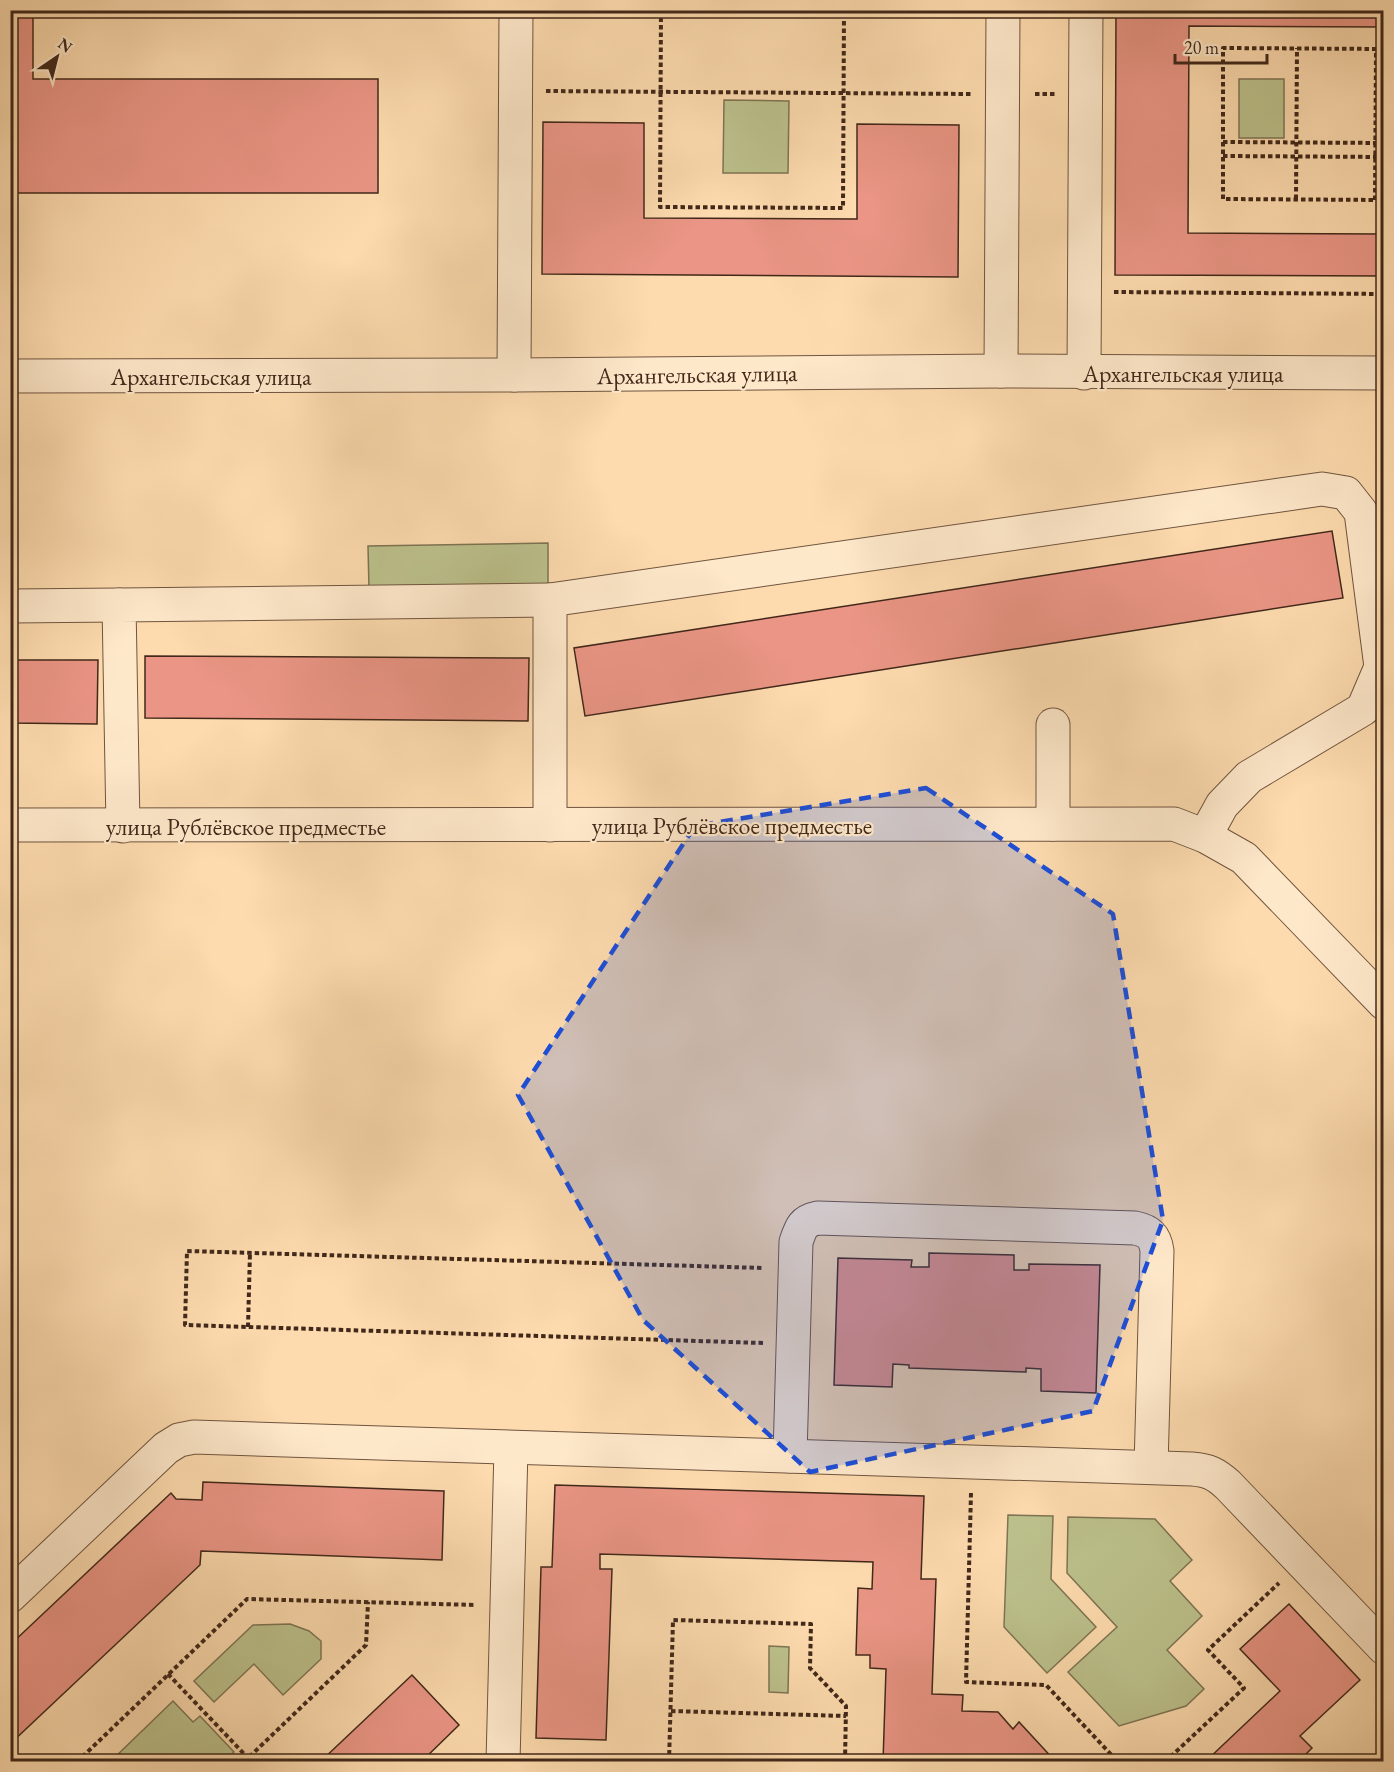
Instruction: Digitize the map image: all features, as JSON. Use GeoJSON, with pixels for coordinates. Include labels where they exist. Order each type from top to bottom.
{"type":"FeatureCollection","features":[{"type":"Feature","properties":{"kind":"street"},"geometry":{"type":"LineString","coordinates":[[514,375],[516,10]]}},
{"type":"Feature","properties":{"kind":"street"},"geometry":{"type":"LineString","coordinates":[[1001,371],[1003,10]]}},
{"type":"Feature","properties":{"kind":"street"},"geometry":{"type":"LineString","coordinates":[[1084,373],[1086,10]]}},
{"type":"Feature","properties":{"kind":"street","name":"Архангельская улица"},"geometry":{"type":"LineString","coordinates":[[10,376],[1001,371],[1383,373]]}},
{"type":"Feature","properties":{"kind":"street"},"geometry":{"type":"LineString","coordinates":[[10,606],[550,600],[1322,489],[1346,493],[1361,512],[1381,667],[1363,708],[1249,777],[1222,805],[1205,836]]}},
{"type":"Feature","properties":{"kind":"street"},"geometry":{"type":"LineString","coordinates":[[550,600],[550,825]]}},
{"type":"Feature","properties":{"kind":"street"},"geometry":{"type":"LineString","coordinates":[[119,605],[123,826]]}},
{"type":"Feature","properties":{"kind":"street"},"geometry":{"type":"LineString","coordinates":[[1053,725],[1053,824]]}},
{"type":"Feature","properties":{"kind":"street","name":"улица Рублёвское предместье"},"geometry":{"type":"LineString","coordinates":[[10,825],[1174,824],[1205,836],[1244,858],[1383,1003]]}},
{"type":"Feature","properties":{"kind":"street"},"geometry":{"type":"LineString","coordinates":[[790,1456],[796,1242],[800,1229],[808,1220],[818,1218],[1123,1227],[1147,1231],[1155,1240],[1157,1251],[1151,1467]]}},
{"type":"Feature","properties":{"kind":"street"},"geometry":{"type":"LineString","coordinates":[[10,1596],[166,1448],[179,1440],[194,1437],[1151,1467],[1207,1470],[1217,1475],[1383,1648]]}},
{"type":"Feature","properties":{"kind":"street"},"geometry":{"type":"LineString","coordinates":[[503,1761],[511,1448]]}},
{"type":"Feature","properties":{"kind":"path"},"geometry":{"type":"LineString","coordinates":[[661,10],[660,207],[843,208],[844,10]]}},
{"type":"Feature","properties":{"kind":"path"},"geometry":{"type":"LineString","coordinates":[[1383,49],[1223,48],[1222,199],[1383,200]]}},
{"type":"Feature","properties":{"kind":"path"},"geometry":{"type":"LineString","coordinates":[[1296,199],[1297,48]]}},
{"type":"Feature","properties":{"kind":"path"},"geometry":{"type":"LineString","coordinates":[[1375,200],[1376,49]]}},
{"type":"Feature","properties":{"kind":"path"},"geometry":{"type":"LineString","coordinates":[[548,91],[951,94]]}},
{"type":"Feature","properties":{"kind":"path"},"geometry":{"type":"LineString","coordinates":[[1223,142],[1383,143]]}},
{"type":"Feature","properties":{"kind":"path"},"geometry":{"type":"LineString","coordinates":[[1223,156],[1383,157]]}},
{"type":"Feature","properties":{"kind":"path"},"geometry":{"type":"LineString","coordinates":[[1110,292],[1383,294]]}},
{"type":"Feature","properties":{"kind":"path"},"geometry":{"type":"LineString","coordinates":[[794,1344],[185,1325],[187,1251],[795,1269]]}},
{"type":"Feature","properties":{"kind":"path"},"geometry":{"type":"LineString","coordinates":[[248,1327],[250,1252]]}},
{"type":"Feature","properties":{"kind":"path"},"geometry":{"type":"LineString","coordinates":[[972,1462],[966,1682],[1046,1685],[1118,1761]]}},
{"type":"Feature","properties":{"kind":"path"},"geometry":{"type":"LineString","coordinates":[[1165,1761],[1244,1688],[1209,1650],[1301,1562]]}},
{"type":"Feature","properties":{"kind":"path"},"geometry":{"type":"LineString","coordinates":[[76,1761],[247,1599],[507,1606]]}},
{"type":"Feature","properties":{"kind":"path"},"geometry":{"type":"LineString","coordinates":[[168,1674],[246,1760],[366,1645],[368,1602]]}},
{"type":"Feature","properties":{"kind":"path"},"geometry":{"type":"LineString","coordinates":[[669,1761],[673,1620],[811,1624],[810,1668],[846,1706],[845,1761]]}},
{"type":"Feature","properties":{"kind":"path"},"geometry":{"type":"LineString","coordinates":[[671,1712],[846,1716]]}},
{"type":"Feature","properties":{"kind":"highlighted area"},"geometry":{"type":"Polygon","coordinates":[[[926,788],[1113,914],[1163,1220],[1093,1411],[810,1472],[643,1320],[518,1095],[695,826],[926,788]]]}},
{"type":"Feature","properties":{"kind":"green space"},"geometry":{"type":"Polygon","coordinates":[[[1239,79],[1284,79],[1284,138],[1239,138],[1239,79]]]}},
{"type":"Feature","properties":{"kind":"green space"},"geometry":{"type":"Polygon","coordinates":[[[724,100],[789,101],[788,173],[723,173],[724,100]]]}},
{"type":"Feature","properties":{"kind":"green space"},"geometry":{"type":"Polygon","coordinates":[[[548,543],[548,586],[369,589],[368,546],[548,543]]]}},
{"type":"Feature","properties":{"kind":"green space"},"geometry":{"type":"Polygon","coordinates":[[[1008,1515],[1053,1516],[1051,1579],[1096,1627],[1047,1673],[1004,1627],[1008,1515]]]}},
{"type":"Feature","properties":{"kind":"green space"},"geometry":{"type":"Polygon","coordinates":[[[1068,1517],[1155,1519],[1192,1560],[1170,1581],[1202,1616],[1167,1650],[1204,1689],[1186,1706],[1119,1726],[1068,1672],[1117,1627],[1067,1573],[1068,1517]]]}},
{"type":"Feature","properties":{"kind":"green space"},"geometry":{"type":"Polygon","coordinates":[[[290,1624],[309,1631],[321,1641],[321,1659],[283,1695],[254,1664],[214,1702],[194,1681],[253,1625],[290,1624]]]}},
{"type":"Feature","properties":{"kind":"green space"},"geometry":{"type":"Polygon","coordinates":[[[769,1646],[789,1647],[788,1693],[769,1692],[769,1646]]]}},
{"type":"Feature","properties":{"kind":"green space"},"geometry":{"type":"Polygon","coordinates":[[[173,1701],[193,1722],[200,1716],[234,1752],[224,1761],[111,1761],[173,1701]]]}},
{"type":"Feature","properties":{"kind":"building"},"geometry":{"type":"Polygon","coordinates":[[[10,10],[33,10],[33,79],[378,79],[378,193],[10,193],[10,10]]]}},
{"type":"Feature","properties":{"kind":"building"},"geometry":{"type":"Polygon","coordinates":[[[1116,10],[1384,10],[1384,27],[1189,26],[1188,233],[1384,234],[1384,276],[1115,275],[1116,10]]]}},
{"type":"Feature","properties":{"kind":"building"},"geometry":{"type":"Polygon","coordinates":[[[543,122],[644,123],[644,218],[857,219],[857,124],[959,125],[958,277],[542,274],[543,122]]]}},
{"type":"Feature","properties":{"kind":"building"},"geometry":{"type":"Polygon","coordinates":[[[1332,531],[1343,598],[585,716],[574,648],[1332,531]]]}},
{"type":"Feature","properties":{"kind":"building"},"geometry":{"type":"Polygon","coordinates":[[[145,656],[529,658],[528,721],[145,718],[145,656]]]}},
{"type":"Feature","properties":{"kind":"building"},"geometry":{"type":"Polygon","coordinates":[[[10,660],[98,660],[97,724],[10,723],[10,660]]]}},
{"type":"Feature","properties":{"kind":"building"},"geometry":{"type":"Polygon","coordinates":[[[929,1253],[1014,1255],[1014,1270],[1029,1270],[1029,1264],[1100,1265],[1096,1393],[1041,1391],[1041,1369],[1026,1368],[1026,1372],[909,1368],[909,1365],[893,1364],[892,1387],[834,1385],[838,1258],[912,1260],[911,1267],[929,1267],[929,1253]]]}},
{"type":"Feature","properties":{"kind":"building"},"geometry":{"type":"Polygon","coordinates":[[[203,1482],[444,1491],[442,1560],[201,1551],[200,1565],[10,1744],[10,1645],[171,1493],[176,1499],[202,1500],[203,1482]]]}},
{"type":"Feature","properties":{"kind":"building"},"geometry":{"type":"Polygon","coordinates":[[[555,1485],[924,1496],[921,1579],[936,1579],[932,1694],[963,1695],[962,1711],[998,1712],[1013,1729],[1019,1722],[1056,1762],[883,1762],[886,1669],[870,1668],[870,1655],[856,1655],[858,1588],[872,1589],[873,1562],[600,1554],[600,1569],[612,1569],[606,1740],[536,1738],[541,1567],[552,1567],[555,1485]]]}},
{"type":"Feature","properties":{"kind":"building"},"geometry":{"type":"Polygon","coordinates":[[[1289,1604],[1360,1680],[1300,1736],[1312,1748],[1298,1762],[1205,1762],[1280,1691],[1240,1649],[1289,1604]]]}},
{"type":"Feature","properties":{"kind":"building"},"geometry":{"type":"Polygon","coordinates":[[[412,1675],[459,1725],[421,1762],[320,1762],[412,1675]]]}}]}
